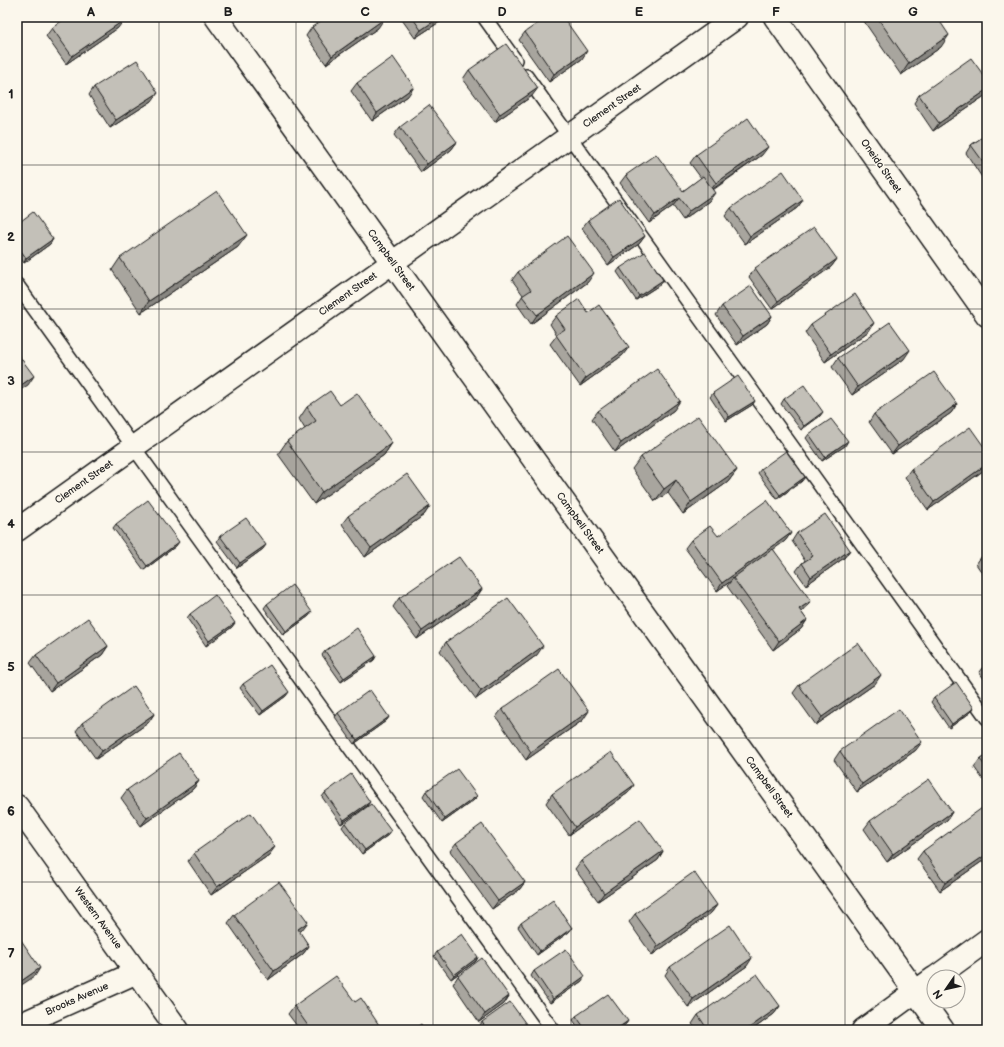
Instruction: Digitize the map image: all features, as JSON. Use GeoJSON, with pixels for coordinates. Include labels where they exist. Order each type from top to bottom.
{"type":"FeatureCollection","features":[{"type":"Feature","properties":{"kind":"street","name":"Campbell Street"},"geometry":{"type":"LineString","coordinates":[[216,17],[943,1030]]}},
{"type":"Feature","properties":{"kind":"street","name":"Clement Street"},"geometry":{"type":"LineString","coordinates":[[17,530],[737,17]]}},
{"type":"Feature","properties":{"kind":"street","name":"Oneida Street"},"geometry":{"type":"LineString","coordinates":[[775,17],[987,315]]}},
{"type":"Feature","properties":{"kind":"street","name":"Western Avenue"},"geometry":{"type":"LineString","coordinates":[[17,806],[178,1030]]}},
{"type":"Feature","properties":{"kind":"street"},"geometry":{"type":"LineString","coordinates":[[947,969],[987,940]]}},
{"type":"Feature","properties":{"kind":"street","name":"Brooks Avenue"},"geometry":{"type":"LineString","coordinates":[[17,1026],[137,972]]}},
{"type":"Feature","properties":{"kind":"street"},"geometry":{"type":"LineString","coordinates":[[863,1030],[926,985]]}},
{"type":"Feature","properties":{"kind":"lane"},"geometry":{"type":"LineString","coordinates":[[484,17],[987,718]]}},
{"type":"Feature","properties":{"kind":"lane"},"geometry":{"type":"LineString","coordinates":[[17,285],[553,1030]]}},
{"type":"Feature","properties":{"kind":"building"},"geometry":{"type":"Polygon","coordinates":[[[67,17],[122,17],[124,20],[72,56],[52,28],[67,17]]]}},
{"type":"Feature","properties":{"kind":"building"},"geometry":{"type":"Polygon","coordinates":[[[327,17],[382,17],[384,19],[332,56],[312,27],[327,17]]]}},
{"type":"Feature","properties":{"kind":"building"},"geometry":{"type":"Polygon","coordinates":[[[412,17],[440,17],[421,30],[412,17]]]}},
{"type":"Feature","properties":{"kind":"building"},"geometry":{"type":"Polygon","coordinates":[[[547,17],[563,17],[587,51],[554,74],[525,32],[547,17]]]}},
{"type":"Feature","properties":{"kind":"building"},"geometry":{"type":"Polygon","coordinates":[[[877,17],[937,17],[949,35],[909,63],[877,17]]]}},
{"type":"Feature","properties":{"kind":"building"},"geometry":{"type":"Polygon","coordinates":[[[506,44],[538,88],[500,114],[469,70],[506,44]]]}},
{"type":"Feature","properties":{"kind":"building"},"geometry":{"type":"Polygon","coordinates":[[[393,57],[414,87],[377,113],[357,83],[393,57]]]}},
{"type":"Feature","properties":{"kind":"building"},"geometry":{"type":"Polygon","coordinates":[[[971,58],[987,80],[987,90],[939,123],[919,95],[971,58]]]}},
{"type":"Feature","properties":{"kind":"building"},"geometry":{"type":"Polygon","coordinates":[[[137,60],[158,93],[116,120],[94,87],[137,60]]]}},
{"type":"Feature","properties":{"kind":"building"},"geometry":{"type":"Polygon","coordinates":[[[429,105],[457,142],[427,164],[400,127],[429,105]]]}},
{"type":"Feature","properties":{"kind":"building"},"geometry":{"type":"Polygon","coordinates":[[[748,118],[768,147],[716,183],[696,155],[748,118]]]}},
{"type":"Feature","properties":{"kind":"building"},"geometry":{"type":"Polygon","coordinates":[[[987,134],[987,167],[971,145],[987,134]]]}},
{"type":"Feature","properties":{"kind":"building"},"geometry":{"type":"Polygon","coordinates":[[[656,154],[683,191],[703,176],[715,193],[689,211],[679,198],[655,215],[626,175],[656,154]]]}},
{"type":"Feature","properties":{"kind":"building"},"geometry":{"type":"Polygon","coordinates":[[[783,171],[803,200],[750,236],[731,208],[783,171]]]}},
{"type":"Feature","properties":{"kind":"building"},"geometry":{"type":"Polygon","coordinates":[[[217,191],[247,235],[149,301],[120,258],[217,191]]]}},
{"type":"Feature","properties":{"kind":"building"},"geometry":{"type":"Polygon","coordinates":[[[619,198],[645,236],[614,257],[588,220],[619,198]]]}},
{"type":"Feature","properties":{"kind":"building"},"geometry":{"type":"Polygon","coordinates":[[[33,212],[53,239],[26,258],[17,245],[17,224],[33,212]]]}},
{"type":"Feature","properties":{"kind":"building"},"geometry":{"type":"Polygon","coordinates":[[[814,227],[837,259],[778,301],[755,268],[814,227]]]}},
{"type":"Feature","properties":{"kind":"building"},"geometry":{"type":"Polygon","coordinates":[[[567,236],[594,273],[537,315],[522,296],[531,290],[518,272],[567,236]]]}},
{"type":"Feature","properties":{"kind":"building"},"geometry":{"type":"Polygon","coordinates":[[[645,252],[663,280],[639,296],[620,268],[645,252]]]}},
{"type":"Feature","properties":{"kind":"building"},"geometry":{"type":"Polygon","coordinates":[[[751,286],[772,316],[743,336],[722,306],[751,286]]]}},
{"type":"Feature","properties":{"kind":"building"},"geometry":{"type":"Polygon","coordinates":[[[855,294],[874,323],[831,354],[811,325],[855,294]]]}},
{"type":"Feature","properties":{"kind":"building"},"geometry":{"type":"Polygon","coordinates":[[[579,299],[588,313],[599,305],[629,347],[586,378],[556,335],[565,329],[556,316],[579,299]]]}},
{"type":"Feature","properties":{"kind":"building"},"geometry":{"type":"Polygon","coordinates":[[[890,322],[910,350],[858,387],[838,358],[890,322]]]}},
{"type":"Feature","properties":{"kind":"building"},"geometry":{"type":"Polygon","coordinates":[[[17,353],[34,376],[17,388],[17,353]]]}},
{"type":"Feature","properties":{"kind":"building"},"geometry":{"type":"Polygon","coordinates":[[[657,369],[680,401],[621,443],[598,411],[657,369]]]}},
{"type":"Feature","properties":{"kind":"building"},"geometry":{"type":"Polygon","coordinates":[[[934,372],[957,404],[898,446],[874,414],[934,372]]]}},
{"type":"Feature","properties":{"kind":"building"},"geometry":{"type":"Polygon","coordinates":[[[738,376],[755,401],[729,417],[713,393],[738,376]]]}},
{"type":"Feature","properties":{"kind":"building"},"geometry":{"type":"Polygon","coordinates":[[[804,385],[823,412],[804,426],[784,399],[804,385]]]}},
{"type":"Feature","properties":{"kind":"building"},"geometry":{"type":"Polygon","coordinates":[[[330,391],[340,405],[357,393],[392,443],[322,492],[287,441],[316,421],[307,407],[330,391]]]}},
{"type":"Feature","properties":{"kind":"building"},"geometry":{"type":"Polygon","coordinates":[[[698,416],[737,470],[691,502],[676,480],[664,489],[641,457],[698,416]]]}},
{"type":"Feature","properties":{"kind":"building"},"geometry":{"type":"Polygon","coordinates":[[[831,419],[848,441],[825,457],[809,434],[831,419]]]}},
{"type":"Feature","properties":{"kind":"building"},"geometry":{"type":"Polygon","coordinates":[[[970,427],[987,451],[987,464],[934,502],[911,469],[970,427]]]}},
{"type":"Feature","properties":{"kind":"building"},"geometry":{"type":"Polygon","coordinates":[[[786,451],[805,477],[780,495],[761,469],[786,451]]]}},
{"type":"Feature","properties":{"kind":"building"},"geometry":{"type":"Polygon","coordinates":[[[407,474],[430,506],[371,548],[348,516],[407,474]]]}},
{"type":"Feature","properties":{"kind":"building"},"geometry":{"type":"Polygon","coordinates":[[[148,500],[179,542],[147,566],[116,524],[148,500]]]}},
{"type":"Feature","properties":{"kind":"building"},"geometry":{"type":"Polygon","coordinates":[[[767,500],[791,533],[722,583],[691,540],[710,526],[718,536],[767,500]]]}},
{"type":"Feature","properties":{"kind":"building"},"geometry":{"type":"Polygon","coordinates":[[[825,514],[850,550],[811,577],[802,563],[813,556],[797,533],[825,514]]]}},
{"type":"Feature","properties":{"kind":"building"},"geometry":{"type":"Polygon","coordinates":[[[246,518],[266,545],[240,563],[220,536],[246,518]]]}},
{"type":"Feature","properties":{"kind":"building"},"geometry":{"type":"Polygon","coordinates":[[[773,549],[811,601],[799,609],[807,620],[779,641],[733,578],[773,549]]]}},
{"type":"Feature","properties":{"kind":"building"},"geometry":{"type":"Polygon","coordinates":[[[987,552],[987,563],[982,556],[987,552]]]}},
{"type":"Feature","properties":{"kind":"building"},"geometry":{"type":"Polygon","coordinates":[[[459,557],[482,589],[422,631],[399,598],[459,557]]]}},
{"type":"Feature","properties":{"kind":"building"},"geometry":{"type":"Polygon","coordinates":[[[292,585],[312,612],[286,631],[267,604],[292,585]]]}},
{"type":"Feature","properties":{"kind":"building"},"geometry":{"type":"Polygon","coordinates":[[[215,595],[235,623],[209,641],[190,614],[215,595]]]}},
{"type":"Feature","properties":{"kind":"building"},"geometry":{"type":"Polygon","coordinates":[[[508,598],[543,646],[481,691],[446,642],[508,598]]]}},
{"type":"Feature","properties":{"kind":"building"},"geometry":{"type":"Polygon","coordinates":[[[88,618],[108,646],[56,683],[36,655],[88,618]]]}},
{"type":"Feature","properties":{"kind":"building"},"geometry":{"type":"Polygon","coordinates":[[[357,628],[376,656],[344,678],[325,651],[357,628]]]}},
{"type":"Feature","properties":{"kind":"building"},"geometry":{"type":"Polygon","coordinates":[[[858,643],[881,675],[822,717],[799,685],[858,643]]]}},
{"type":"Feature","properties":{"kind":"building"},"geometry":{"type":"Polygon","coordinates":[[[987,664],[987,675],[982,668],[987,664]]]}},
{"type":"Feature","properties":{"kind":"building"},"geometry":{"type":"Polygon","coordinates":[[[270,665],[289,692],[263,711],[243,684],[270,665]]]}},
{"type":"Feature","properties":{"kind":"building"},"geometry":{"type":"Polygon","coordinates":[[[559,669],[589,711],[531,752],[502,709],[559,669]]]}},
{"type":"Feature","properties":{"kind":"building"},"geometry":{"type":"Polygon","coordinates":[[[956,682],[974,708],[952,724],[934,698],[956,682]]]}},
{"type":"Feature","properties":{"kind":"building"},"geometry":{"type":"Polygon","coordinates":[[[134,686],[154,714],[102,751],[82,723],[134,686]]]}},
{"type":"Feature","properties":{"kind":"building"},"geometry":{"type":"Polygon","coordinates":[[[370,690],[389,717],[357,740],[338,713],[370,690]]]}},
{"type":"Feature","properties":{"kind":"building"},"geometry":{"type":"Polygon","coordinates":[[[899,709],[922,742],[862,784],[840,751],[899,709]]]}},
{"type":"Feature","properties":{"kind":"building"},"geometry":{"type":"Polygon","coordinates":[[[611,752],[634,785],[575,827],[552,794],[611,752]]]}},
{"type":"Feature","properties":{"kind":"building"},"geometry":{"type":"Polygon","coordinates":[[[179,753],[199,781],[147,818],[127,790],[179,753]]]}},
{"type":"Feature","properties":{"kind":"building"},"geometry":{"type":"Polygon","coordinates":[[[987,754],[987,769],[980,759],[987,754]]]}},
{"type":"Feature","properties":{"kind":"building"},"geometry":{"type":"Polygon","coordinates":[[[457,769],[477,796],[445,819],[426,791],[457,769]]]}},
{"type":"Feature","properties":{"kind":"building"},"geometry":{"type":"Polygon","coordinates":[[[351,774],[370,802],[344,820],[325,793],[351,774]]]}},
{"type":"Feature","properties":{"kind":"building"},"geometry":{"type":"Polygon","coordinates":[[[929,779],[952,812],[893,854],[870,821],[929,779]]]}},
{"type":"Feature","properties":{"kind":"building"},"geometry":{"type":"Polygon","coordinates":[[[371,804],[391,831],[365,850],[345,823],[371,804]]]}},
{"type":"Feature","properties":{"kind":"building"},"geometry":{"type":"Polygon","coordinates":[[[982,808],[987,816],[987,854],[945,883],[923,851],[982,808]]]}},
{"type":"Feature","properties":{"kind":"building"},"geometry":{"type":"Polygon","coordinates":[[[251,813],[275,847],[217,887],[194,853],[251,813]]]}},
{"type":"Feature","properties":{"kind":"building"},"geometry":{"type":"Polygon","coordinates":[[[640,819],[663,851],[604,893],[581,861],[640,819]]]}},
{"type":"Feature","properties":{"kind":"building"},"geometry":{"type":"Polygon","coordinates":[[[482,824],[525,882],[498,901],[456,843],[482,824]]]}},
{"type":"Feature","properties":{"kind":"building"},"geometry":{"type":"Polygon","coordinates":[[[694,872],[717,905],[658,946],[635,914],[694,872]]]}},
{"type":"Feature","properties":{"kind":"building"},"geometry":{"type":"Polygon","coordinates":[[[279,882],[308,922],[298,929],[309,946],[274,971],[234,915],[279,882]]]}},
{"type":"Feature","properties":{"kind":"building"},"geometry":{"type":"Polygon","coordinates":[[[553,900],[572,928],[540,951],[521,923],[553,900]]]}},
{"type":"Feature","properties":{"kind":"building"},"geometry":{"type":"Polygon","coordinates":[[[730,925],[752,958],[693,999],[670,967],[730,925]]]}},
{"type":"Feature","properties":{"kind":"building"},"geometry":{"type":"Polygon","coordinates":[[[17,934],[40,968],[17,984],[17,934]]]}},
{"type":"Feature","properties":{"kind":"building"},"geometry":{"type":"Polygon","coordinates":[[[462,934],[478,957],[454,975],[437,952],[462,934]]]}},
{"type":"Feature","properties":{"kind":"building"},"geometry":{"type":"Polygon","coordinates":[[[566,949],[585,976],[553,999],[534,971],[566,949]]]}},
{"type":"Feature","properties":{"kind":"building"},"geometry":{"type":"Polygon","coordinates":[[[482,958],[509,996],[485,1014],[458,976],[482,958]]]}},
{"type":"Feature","properties":{"kind":"building"},"geometry":{"type":"Polygon","coordinates":[[[757,974],[780,1006],[746,1030],[708,1030],[698,1015],[757,974]]]}},
{"type":"Feature","properties":{"kind":"building"},"geometry":{"type":"Polygon","coordinates":[[[336,976],[355,1002],[361,998],[379,1025],[372,1030],[311,1030],[294,1006],[336,976]]]}},
{"type":"Feature","properties":{"kind":"building"},"geometry":{"type":"Polygon","coordinates":[[[608,994],[628,1021],[615,1030],[586,1030],[576,1016],[608,994]]]}},
{"type":"Feature","properties":{"kind":"building"},"geometry":{"type":"Polygon","coordinates":[[[510,1002],[526,1024],[517,1030],[487,1030],[482,1022],[510,1002]]]}},
{"type":"Feature","properties":{"kind":"building"},"geometry":{"type":"Polygon","coordinates":[[[421,1024],[425,1030],[413,1030],[421,1024]]]}}]}
